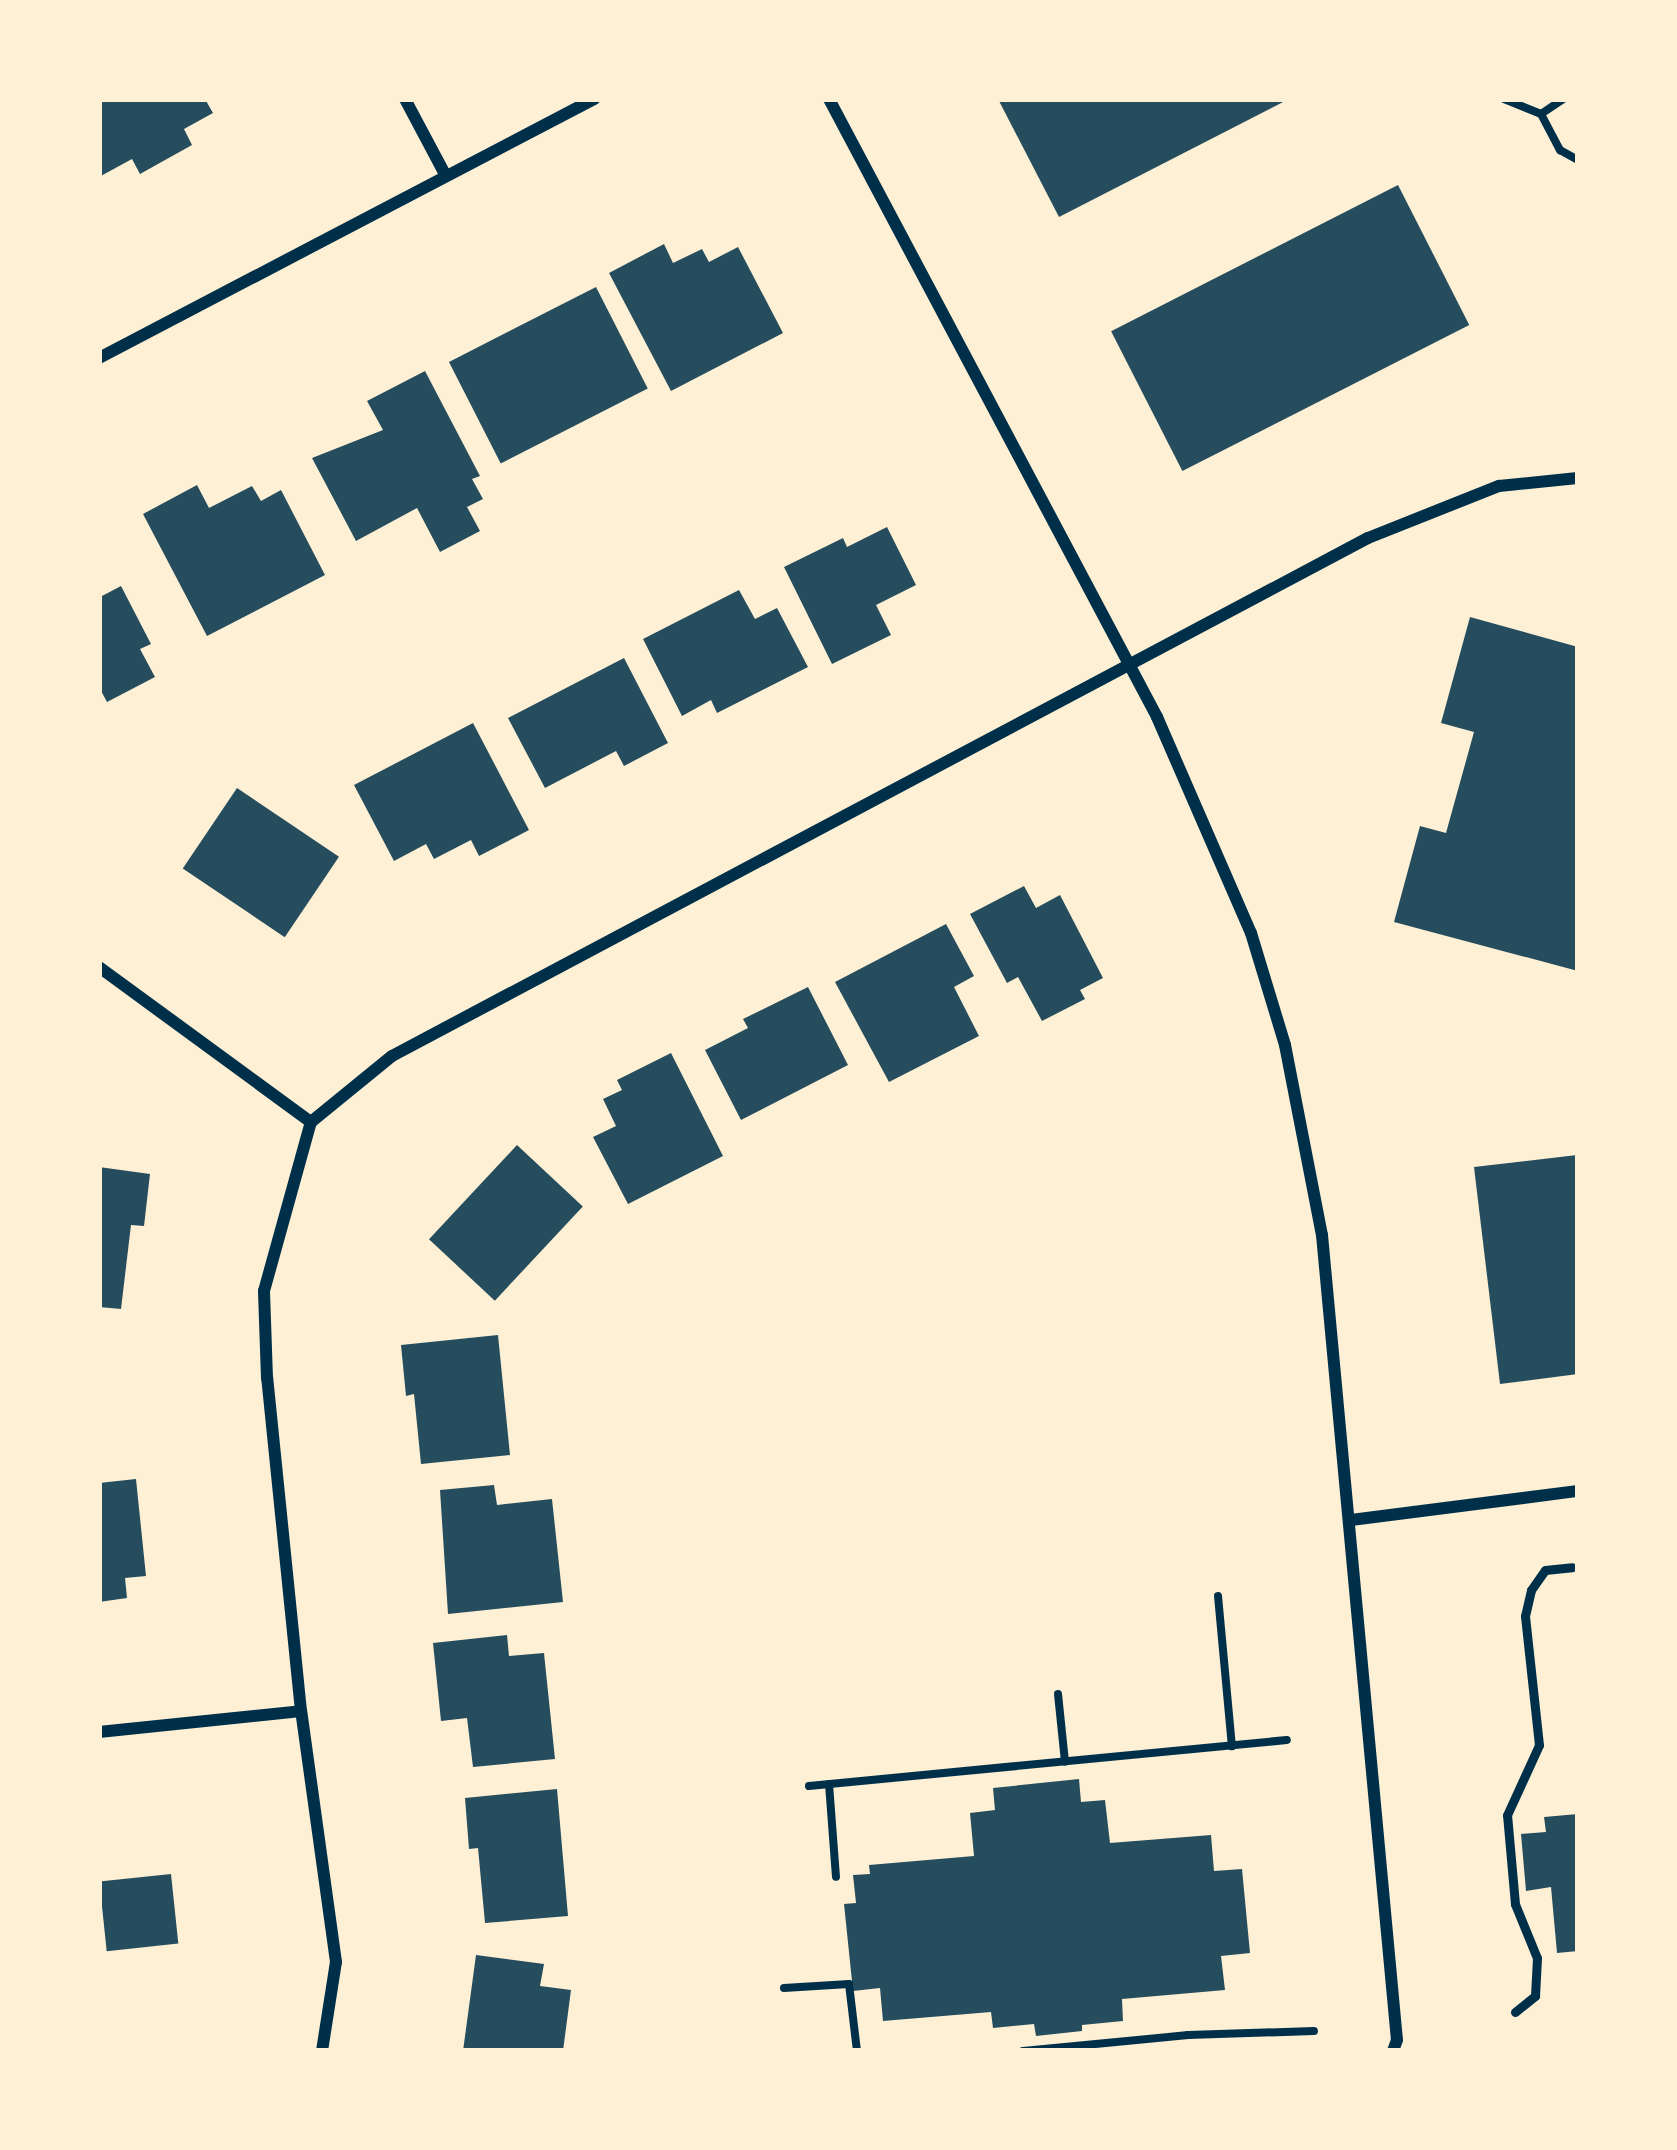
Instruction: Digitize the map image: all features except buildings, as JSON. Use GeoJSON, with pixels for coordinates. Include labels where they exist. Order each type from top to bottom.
{"type":"FeatureCollection","features":[{"type":"Feature","properties":{"kind":"street"},"geometry":{"type":"LineString","coordinates":[[405,99],[446,176]]}},
{"type":"Feature","properties":{"kind":"street"},"geometry":{"type":"LineString","coordinates":[[99,358],[594,99]]}},
{"type":"Feature","properties":{"kind":"street"},"geometry":{"type":"LineString","coordinates":[[829,99],[1128,662],[1251,934],[1285,1045],[1322,1235],[1398,2048]]}},
{"type":"Feature","properties":{"kind":"street"},"geometry":{"type":"LineString","coordinates":[[322,2051],[336,1962],[301,1712],[267,1378],[264,1291],[311,1122],[392,1056],[1368,538],[1499,486],[1578,478]]}},
{"type":"Feature","properties":{"kind":"street"},"geometry":{"type":"LineString","coordinates":[[99,967],[311,1122]]}},
{"type":"Feature","properties":{"kind":"street"},"geometry":{"type":"LineString","coordinates":[[1351,1520],[1578,1490]]}},
{"type":"Feature","properties":{"kind":"street"},"geometry":{"type":"LineString","coordinates":[[99,1732],[301,1712]]}},
{"type":"Feature","properties":{"kind":"lane"},"geometry":{"type":"LineString","coordinates":[[1516,2012],[1535,1996],[1538,1958],[1515,1904],[1507,1814],[1539,1745],[1526,1616],[1531,1590],[1545,1570],[1572,1567]]}},
{"type":"Feature","properties":{"kind":"path"},"geometry":{"type":"LineString","coordinates":[[1504,99],[1541,113],[1560,150],[1578,160]]}},
{"type":"Feature","properties":{"kind":"path"},"geometry":{"type":"LineString","coordinates":[[1541,113],[1563,99]]}},
{"type":"Feature","properties":{"kind":"path"},"geometry":{"type":"LineString","coordinates":[[1218,1596],[1232,1746]]}},
{"type":"Feature","properties":{"kind":"path"},"geometry":{"type":"LineString","coordinates":[[1058,1694],[1065,1762]]}},
{"type":"Feature","properties":{"kind":"path"},"geometry":{"type":"LineString","coordinates":[[809,1786],[1287,1740]]}},
{"type":"Feature","properties":{"kind":"path"},"geometry":{"type":"LineString","coordinates":[[829,1784],[836,1876]]}},
{"type":"Feature","properties":{"kind":"path"},"geometry":{"type":"LineString","coordinates":[[784,1988],[849,1984],[857,2051]]}},
{"type":"Feature","properties":{"kind":"path"},"geometry":{"type":"LineString","coordinates":[[1023,2051],[1189,2035],[1314,2032]]}}]}
